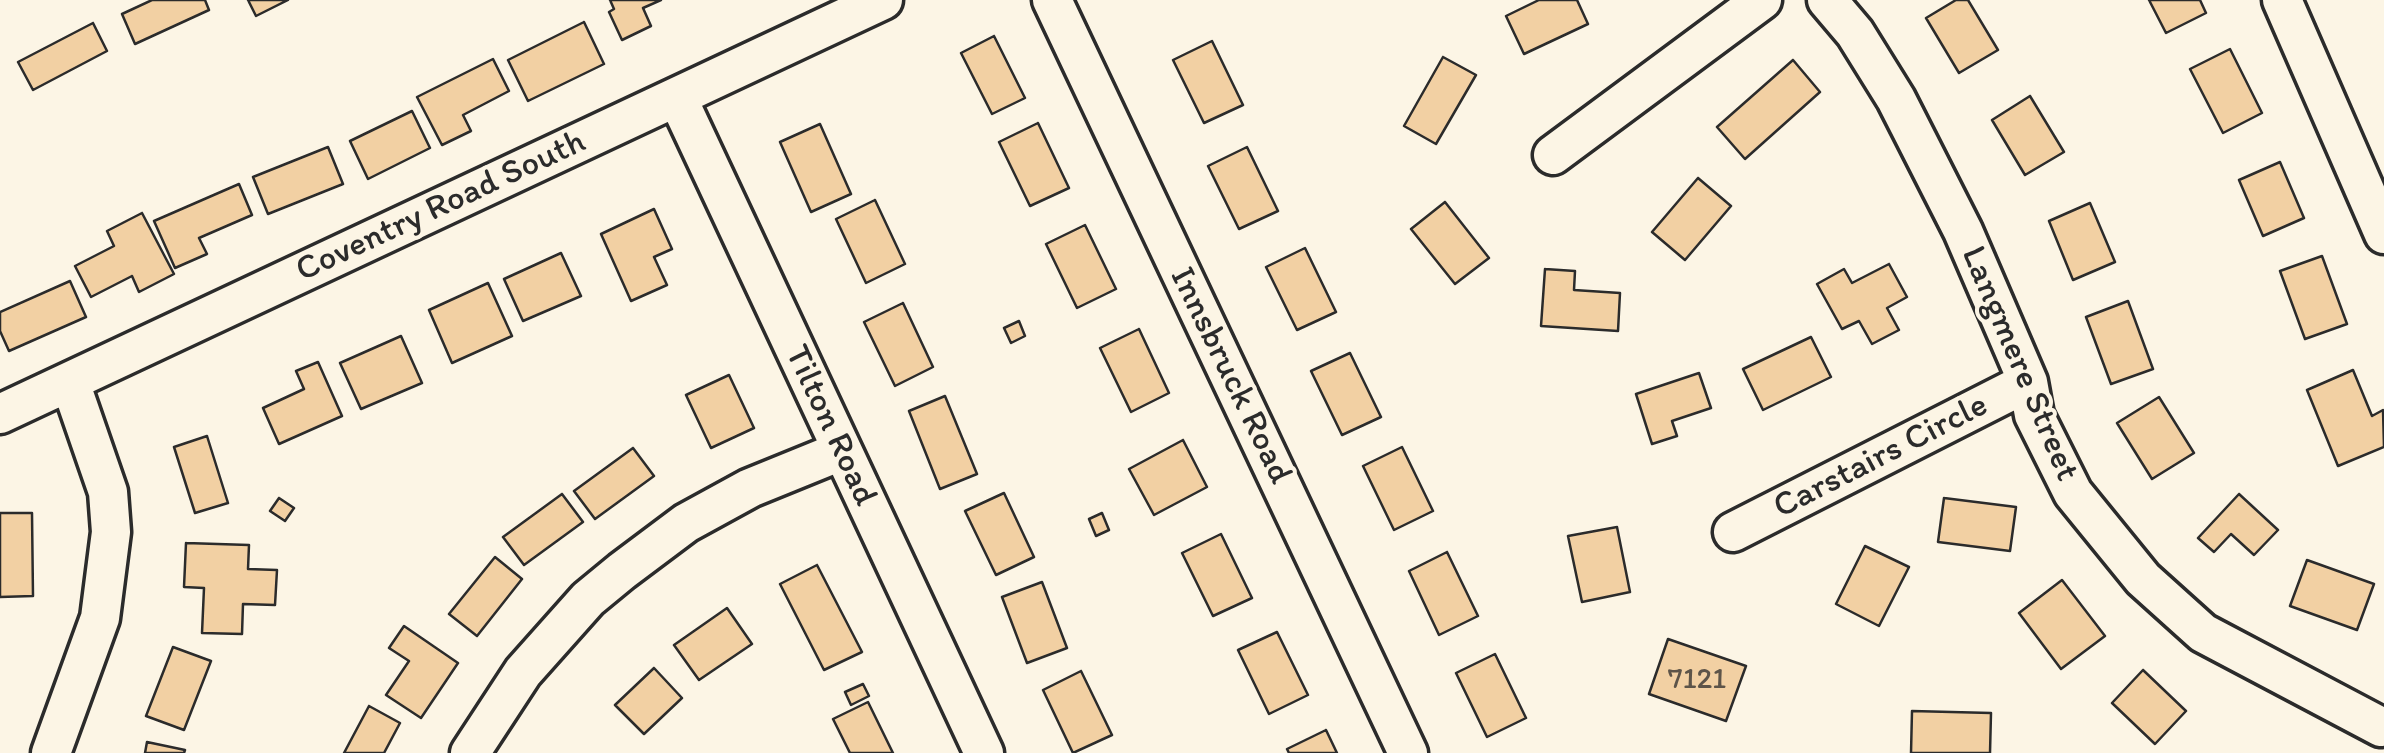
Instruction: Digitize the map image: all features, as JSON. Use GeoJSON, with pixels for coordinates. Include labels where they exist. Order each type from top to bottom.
{"type":"FeatureCollection","features":[{"type":"Feature","properties":{"kind":"street","name":"Coventry Road South"},"geometry":{"type":"LineString","coordinates":[[0,414],[882,0]]}},
{"type":"Feature","properties":{"kind":"street","name":"Innsbruck Road"},"geometry":{"type":"LineString","coordinates":[[1052,0],[1408,753]]}},
{"type":"Feature","properties":{"kind":"street"},"geometry":{"type":"LineString","coordinates":[[1553,155],[1762,0]]}},
{"type":"Feature","properties":{"kind":"street","name":"Langmere Street"},"geometry":{"type":"LineString","coordinates":[[1827,0],[1855,33],[1896,100],[1963,232],[2028,382],[2034,415],[2073,493],[2143,579],[2203,633],[2379,734]]}},
{"type":"Feature","properties":{"kind":"street"},"geometry":{"type":"LineString","coordinates":[[2282,0],[2384,234]]}},
{"type":"Feature","properties":{"kind":"street","name":"Tilton Road"},"geometry":{"type":"LineString","coordinates":[[677,97],[984,753]]}},
{"type":"Feature","properties":{"kind":"street"},"geometry":{"type":"LineString","coordinates":[[52,753],[100,618],[110,532],[108,492],[70,382]]}},
{"type":"Feature","properties":{"kind":"street","name":"Carstairs Circle"},"geometry":{"type":"LineString","coordinates":[[1734,532],[2028,382]]}},
{"type":"Feature","properties":{"kind":"street"},"geometry":{"type":"LineString","coordinates":[[470,753],[523,672],[588,599],[622,570],[686,523],[750,488],[841,451]]}},
{"type":"Feature","properties":{"kind":"building"},"geometry":{"type":"Polygon","coordinates":[[[152,0],[205,0],[209,10],[135,44],[122,14],[152,0]]]}},
{"type":"Feature","properties":{"kind":"building"},"geometry":{"type":"Polygon","coordinates":[[[248,0],[288,0],[256,16],[248,0]]]}},
{"type":"Feature","properties":{"kind":"building"},"geometry":{"type":"Polygon","coordinates":[[[610,0],[661,0],[643,8],[651,26],[622,40],[609,12],[614,9],[610,0]]]}},
{"type":"Feature","properties":{"kind":"building"},"geometry":{"type":"Polygon","coordinates":[[[1539,0],[1577,0],[1588,24],[1524,54],[1506,16],[1539,0]]]}},
{"type":"Feature","properties":{"kind":"building"},"geometry":{"type":"Polygon","coordinates":[[[1956,0],[1968,0],[1998,50],[1959,73],[1926,18],[1956,0]]]}},
{"type":"Feature","properties":{"kind":"building"},"geometry":{"type":"Polygon","coordinates":[[[2149,0],[2200,0],[2206,13],[2166,33],[2149,0]]]}},
{"type":"Feature","properties":{"kind":"building"},"geometry":{"type":"Polygon","coordinates":[[[584,22],[604,64],[528,101],[508,60],[584,22]]]}},
{"type":"Feature","properties":{"kind":"building"},"geometry":{"type":"Polygon","coordinates":[[[93,23],[107,51],[33,90],[18,62],[93,23]]]}},
{"type":"Feature","properties":{"kind":"building"},"geometry":{"type":"Polygon","coordinates":[[[994,36],[1025,98],[992,114],[961,53],[994,36]]]}},
{"type":"Feature","properties":{"kind":"building"},"geometry":{"type":"Polygon","coordinates":[[[1212,41],[1243,105],[1204,123],[1173,60],[1212,41]]]}},
{"type":"Feature","properties":{"kind":"building"},"geometry":{"type":"Polygon","coordinates":[[[2230,49],[2262,113],[2223,133],[2190,69],[2230,49]]]}},
{"type":"Feature","properties":{"kind":"building"},"geometry":{"type":"Polygon","coordinates":[[[1443,57],[1476,75],[1436,144],[1404,126],[1443,57]]]}},
{"type":"Feature","properties":{"kind":"building"},"geometry":{"type":"Polygon","coordinates":[[[493,59],[509,91],[463,115],[471,131],[442,145],[417,97],[493,59]]]}},
{"type":"Feature","properties":{"kind":"building"},"geometry":{"type":"Polygon","coordinates":[[[1793,60],[1820,92],[1745,159],[1717,127],[1793,60]]]}},
{"type":"Feature","properties":{"kind":"building"},"geometry":{"type":"Polygon","coordinates":[[[2030,96],[2064,152],[2025,175],[1992,120],[2030,96]]]}},
{"type":"Feature","properties":{"kind":"building"},"geometry":{"type":"Polygon","coordinates":[[[412,111],[430,148],[368,179],[350,141],[412,111]]]}},
{"type":"Feature","properties":{"kind":"building"},"geometry":{"type":"Polygon","coordinates":[[[1038,123],[1069,188],[1030,206],[999,142],[1038,123]]]}},
{"type":"Feature","properties":{"kind":"building"},"geometry":{"type":"Polygon","coordinates":[[[820,124],[851,194],[811,212],[780,142],[820,124]]]}},
{"type":"Feature","properties":{"kind":"building"},"geometry":{"type":"Polygon","coordinates":[[[328,147],[343,184],[268,214],[253,177],[328,147]]]}},
{"type":"Feature","properties":{"kind":"building"},"geometry":{"type":"Polygon","coordinates":[[[1247,147],[1278,211],[1239,229],[1208,166],[1247,147]]]}},
{"type":"Feature","properties":{"kind":"building"},"geometry":{"type":"Polygon","coordinates":[[[2280,162],[2304,218],[2263,236],[2239,180],[2280,162]]]}},
{"type":"Feature","properties":{"kind":"building"},"geometry":{"type":"Polygon","coordinates":[[[1698,178],[1731,206],[1685,260],[1652,232],[1698,178]]]}},
{"type":"Feature","properties":{"kind":"building"},"geometry":{"type":"Polygon","coordinates":[[[239,184],[252,215],[199,238],[207,254],[175,268],[154,221],[239,184]]]}},
{"type":"Feature","properties":{"kind":"building"},"geometry":{"type":"Polygon","coordinates":[[[875,200],[905,264],[866,283],[836,219],[875,200]]]}},
{"type":"Feature","properties":{"kind":"building"},"geometry":{"type":"Polygon","coordinates":[[[1445,202],[1489,258],[1455,284],[1411,229],[1445,202]]]}},
{"type":"Feature","properties":{"kind":"building"},"geometry":{"type":"Polygon","coordinates":[[[2090,203],[2115,262],[2073,280],[2049,221],[2090,203]]]}},
{"type":"Feature","properties":{"kind":"building"},"geometry":{"type":"Polygon","coordinates":[[[654,209],[672,249],[654,257],[667,285],[631,301],[601,234],[654,209]]]}},
{"type":"Feature","properties":{"kind":"building"},"geometry":{"type":"Polygon","coordinates":[[[142,213],[174,274],[139,292],[132,276],[91,297],[75,266],[114,246],[107,231],[142,213]]]}},
{"type":"Feature","properties":{"kind":"building"},"geometry":{"type":"Polygon","coordinates":[[[1085,225],[1116,289],[1077,308],[1046,244],[1085,225]]]}},
{"type":"Feature","properties":{"kind":"building"},"geometry":{"type":"Polygon","coordinates":[[[1305,248],[1336,312],[1297,330],[1266,267],[1305,248]]]}},
{"type":"Feature","properties":{"kind":"building"},"geometry":{"type":"Polygon","coordinates":[[[561,253],[581,296],[523,321],[504,279],[561,253]]]}},
{"type":"Feature","properties":{"kind":"building"},"geometry":{"type":"Polygon","coordinates":[[[2322,256],[2347,324],[2305,339],[2280,271],[2322,256]]]}},
{"type":"Feature","properties":{"kind":"building"},"geometry":{"type":"Polygon","coordinates":[[[1889,264],[1907,297],[1887,308],[1899,330],[1872,344],[1859,321],[1842,329],[1817,284],[1844,269],[1852,283],[1889,264]]]}},
{"type":"Feature","properties":{"kind":"building"},"geometry":{"type":"Polygon","coordinates":[[[1545,269],[1575,271],[1574,290],[1620,293],[1618,331],[1541,326],[1545,269]]]}},
{"type":"Feature","properties":{"kind":"building"},"geometry":{"type":"Polygon","coordinates":[[[70,281],[86,317],[9,351],[0,331],[0,312],[70,281]]]}},
{"type":"Feature","properties":{"kind":"building"},"geometry":{"type":"Polygon","coordinates":[[[488,283],[512,336],[452,363],[429,310],[488,283]]]}},
{"type":"Feature","properties":{"kind":"building"},"geometry":{"type":"Polygon","coordinates":[[[2128,301],[2153,369],[2111,384],[2086,317],[2128,301]]]}},
{"type":"Feature","properties":{"kind":"building"},"geometry":{"type":"Polygon","coordinates":[[[903,303],[933,367],[895,386],[864,322],[903,303]]]}},
{"type":"Feature","properties":{"kind":"building"},"geometry":{"type":"Polygon","coordinates":[[[1019,321],[1025,336],[1011,343],[1004,328],[1019,321]]]}},
{"type":"Feature","properties":{"kind":"building"},"geometry":{"type":"Polygon","coordinates":[[[1139,329],[1169,393],[1131,412],[1100,348],[1139,329]]]}},
{"type":"Feature","properties":{"kind":"building"},"geometry":{"type":"Polygon","coordinates":[[[401,336],[422,383],[361,409],[340,363],[401,336]]]}},
{"type":"Feature","properties":{"kind":"building"},"geometry":{"type":"Polygon","coordinates":[[[1811,337],[1831,377],[1763,410],[1743,369],[1811,337]]]}},
{"type":"Feature","properties":{"kind":"building"},"geometry":{"type":"Polygon","coordinates":[[[1350,353],[1381,417],[1342,435],[1311,371],[1350,353]]]}},
{"type":"Feature","properties":{"kind":"building"},"geometry":{"type":"Polygon","coordinates":[[[318,362],[342,416],[279,444],[263,408],[304,389],[296,371],[318,362]]]}},
{"type":"Feature","properties":{"kind":"building"},"geometry":{"type":"Polygon","coordinates":[[[2353,370],[2372,416],[2383,410],[2384,447],[2338,466],[2307,390],[2353,370]]]}},
{"type":"Feature","properties":{"kind":"building"},"geometry":{"type":"Polygon","coordinates":[[[1699,373],[1711,408],[1672,421],[1677,436],[1652,444],[1636,394],[1699,373]]]}},
{"type":"Feature","properties":{"kind":"building"},"geometry":{"type":"Polygon","coordinates":[[[729,375],[754,428],[711,448],[686,395],[729,375]]]}},
{"type":"Feature","properties":{"kind":"building"},"geometry":{"type":"Polygon","coordinates":[[[945,396],[977,474],[940,489],[909,411],[945,396]]]}},
{"type":"Feature","properties":{"kind":"building"},"geometry":{"type":"Polygon","coordinates":[[[2159,397],[2194,453],[2152,479],[2117,423],[2159,397]]]}},
{"type":"Feature","properties":{"kind":"building"},"geometry":{"type":"Polygon","coordinates":[[[207,436],[228,503],[195,513],[174,447],[207,436]]]}},
{"type":"Feature","properties":{"kind":"building"},"geometry":{"type":"Polygon","coordinates":[[[1183,440],[1207,487],[1154,515],[1129,469],[1183,440]]]}},
{"type":"Feature","properties":{"kind":"building"},"geometry":{"type":"Polygon","coordinates":[[[1402,447],[1433,511],[1394,530],[1363,466],[1402,447]]]}},
{"type":"Feature","properties":{"kind":"building"},"geometry":{"type":"Polygon","coordinates":[[[633,448],[654,476],[595,519],[574,491],[633,448]]]}},
{"type":"Feature","properties":{"kind":"building"},"geometry":{"type":"Polygon","coordinates":[[[1004,493],[1034,557],[996,575],[965,511],[1004,493]]]}},
{"type":"Feature","properties":{"kind":"building"},"geometry":{"type":"Polygon","coordinates":[[[562,494],[583,522],[524,565],[503,537],[562,494]]]}},
{"type":"Feature","properties":{"kind":"building"},"geometry":{"type":"Polygon","coordinates":[[[2239,494],[2278,530],[2254,555],[2231,534],[2214,552],[2198,538],[2239,494]]]}},
{"type":"Feature","properties":{"kind":"building"},"geometry":{"type":"Polygon","coordinates":[[[279,498],[294,508],[285,521],[270,511],[279,498]]]}},
{"type":"Feature","properties":{"kind":"building"},"geometry":{"type":"Polygon","coordinates":[[[1944,498],[2016,507],[2010,551],[1938,542],[1944,498]]]}},
{"type":"Feature","properties":{"kind":"building"},"geometry":{"type":"Polygon","coordinates":[[[0,513],[32,513],[33,596],[0,597],[0,513]]]}},
{"type":"Feature","properties":{"kind":"building"},"geometry":{"type":"Polygon","coordinates":[[[1102,513],[1109,530],[1096,536],[1089,519],[1102,513]]]}},
{"type":"Feature","properties":{"kind":"building"},"geometry":{"type":"Polygon","coordinates":[[[1617,527],[1630,592],[1582,602],[1568,536],[1617,527]]]}},
{"type":"Feature","properties":{"kind":"building"},"geometry":{"type":"Polygon","coordinates":[[[1221,534],[1252,598],[1213,616],[1182,553],[1221,534]]]}},
{"type":"Feature","properties":{"kind":"building"},"geometry":{"type":"Polygon","coordinates":[[[186,543],[249,545],[248,569],[277,570],[275,605],[243,604],[242,634],[202,633],[204,588],[184,587],[186,543]]]}},
{"type":"Feature","properties":{"kind":"building"},"geometry":{"type":"Polygon","coordinates":[[[1865,546],[1909,567],[1879,626],[1836,604],[1865,546]]]}},
{"type":"Feature","properties":{"kind":"building"},"geometry":{"type":"Polygon","coordinates":[[[1447,552],[1478,616],[1439,635],[1409,571],[1447,552]]]}},
{"type":"Feature","properties":{"kind":"building"},"geometry":{"type":"Polygon","coordinates":[[[495,557],[522,579],[477,636],[449,614],[495,557]]]}},
{"type":"Feature","properties":{"kind":"building"},"geometry":{"type":"Polygon","coordinates":[[[2307,560],[2374,584],[2357,630],[2290,606],[2307,560]]]}},
{"type":"Feature","properties":{"kind":"building"},"geometry":{"type":"Polygon","coordinates":[[[817,565],[862,652],[824,670],[780,584],[817,565]]]}},
{"type":"Feature","properties":{"kind":"building"},"geometry":{"type":"Polygon","coordinates":[[[2062,580],[2105,636],[2061,669],[2019,613],[2062,580]]]}},
{"type":"Feature","properties":{"kind":"building"},"geometry":{"type":"Polygon","coordinates":[[[1042,582],[1067,648],[1027,663],[1002,597],[1042,582]]]}},
{"type":"Feature","properties":{"kind":"building"},"geometry":{"type":"Polygon","coordinates":[[[727,608],[752,644],[699,680],[674,645],[727,608]]]}},
{"type":"Feature","properties":{"kind":"building"},"geometry":{"type":"Polygon","coordinates":[[[404,626],[458,663],[421,718],[386,695],[409,661],[389,648],[404,626]]]}},
{"type":"Feature","properties":{"kind":"building"},"geometry":{"type":"Polygon","coordinates":[[[1277,632],[1308,695],[1269,714],[1238,650],[1277,632]]]}},
{"type":"Feature","properties":{"kind":"building"},"geometry":{"type":"Polygon","coordinates":[[[1668,639],[1746,666],[1726,721],[1649,694],[1668,639]]]}},
{"type":"Feature","properties":{"kind":"building"},"geometry":{"type":"Polygon","coordinates":[[[173,647],[211,661],[184,730],[146,716],[173,647]]]}},
{"type":"Feature","properties":{"kind":"building"},"geometry":{"type":"Polygon","coordinates":[[[1495,654],[1526,718],[1487,737],[1456,673],[1495,654]]]}},
{"type":"Feature","properties":{"kind":"building"},"geometry":{"type":"Polygon","coordinates":[[[654,668],[682,698],[644,734],[615,705],[654,668]]]}},
{"type":"Feature","properties":{"kind":"building"},"geometry":{"type":"Polygon","coordinates":[[[2143,670],[2186,711],[2155,744],[2112,703],[2143,670]]]}},
{"type":"Feature","properties":{"kind":"building"},"geometry":{"type":"Polygon","coordinates":[[[1081,671],[1112,735],[1073,753],[1043,690],[1081,671]]]}},
{"type":"Feature","properties":{"kind":"building"},"geometry":{"type":"Polygon","coordinates":[[[863,684],[869,696],[851,705],[845,692],[863,684]]]}},
{"type":"Feature","properties":{"kind":"building"},"geometry":{"type":"Polygon","coordinates":[[[868,702],[893,753],[850,753],[833,719],[868,702]]]}},
{"type":"Feature","properties":{"kind":"building"},"geometry":{"type":"Polygon","coordinates":[[[369,706],[400,723],[384,753],[344,753],[369,706]]]}},
{"type":"Feature","properties":{"kind":"building"},"geometry":{"type":"Polygon","coordinates":[[[1912,711],[1991,713],[1990,753],[1911,753],[1912,711]]]}},
{"type":"Feature","properties":{"kind":"building"},"geometry":{"type":"Polygon","coordinates":[[[1326,730],[1337,753],[1289,753],[1287,749],[1326,730]]]}},
{"type":"Feature","properties":{"kind":"building"},"geometry":{"type":"Polygon","coordinates":[[[147,742],[185,750],[145,753],[147,742]]]}}]}
